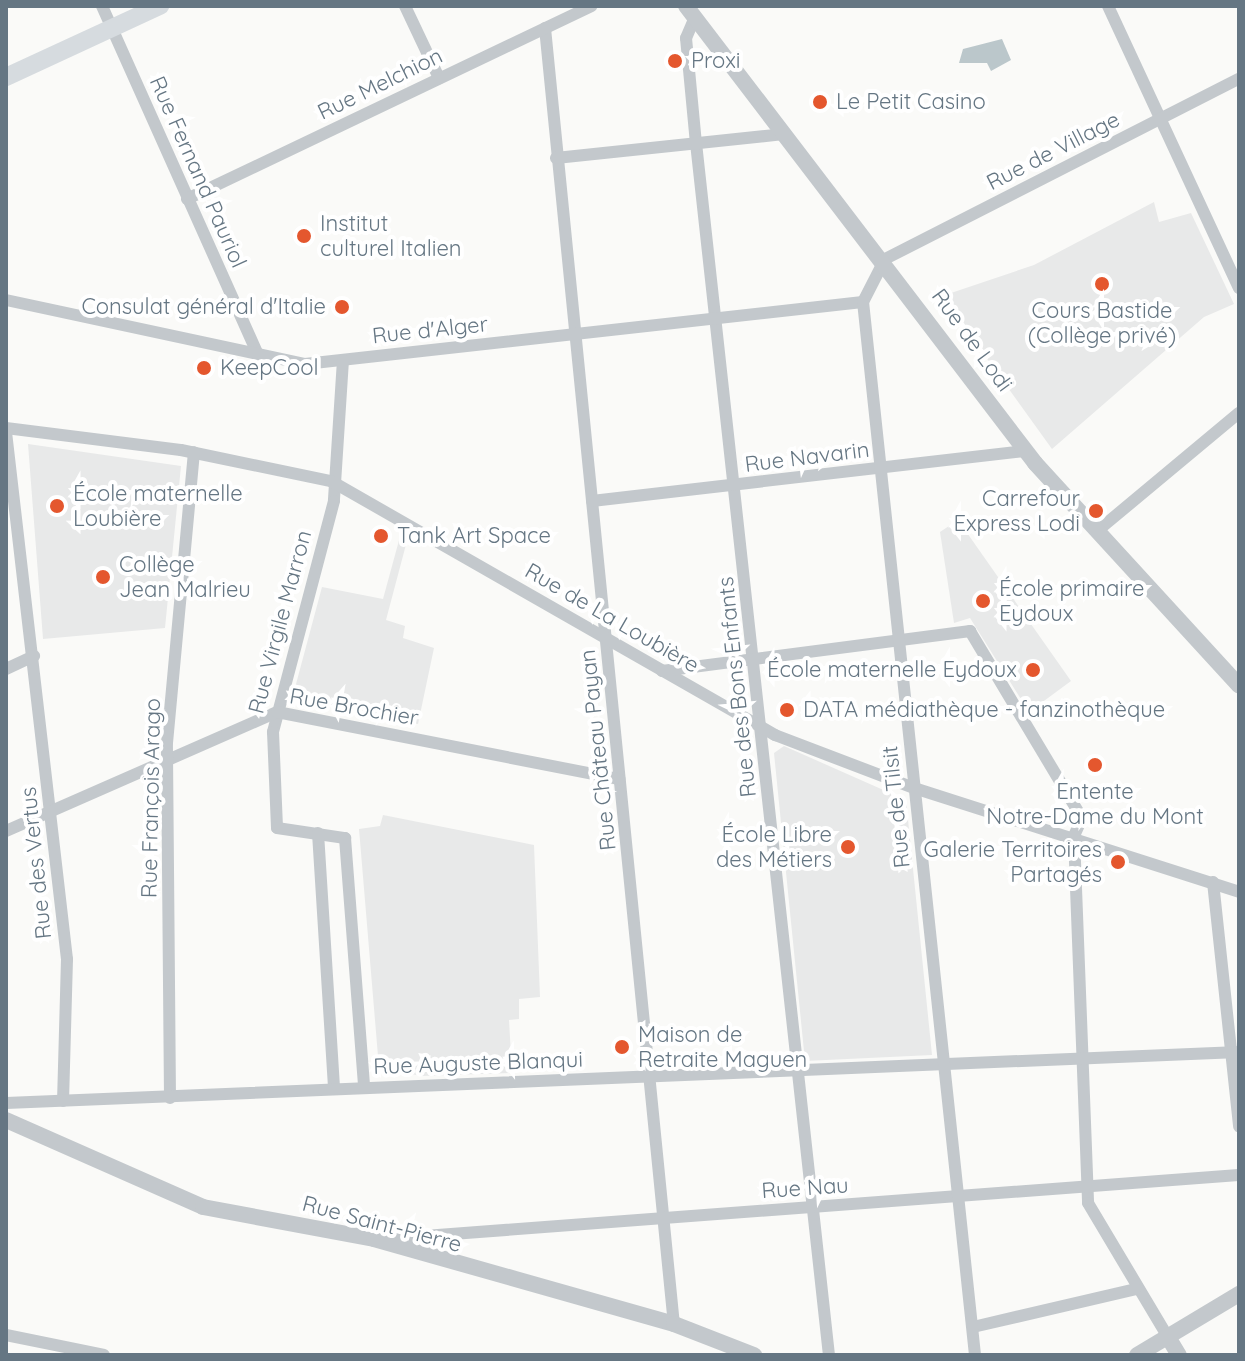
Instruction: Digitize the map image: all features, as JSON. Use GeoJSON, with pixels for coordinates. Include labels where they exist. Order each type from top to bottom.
{"type":"FeatureCollection","features":[{"type":"Feature","properties":{"kind":"main road"},"geometry":{"type":"LineString","coordinates":[[6,77],[160,6]]}},
{"type":"Feature","properties":{"kind":"street","name":"Rue Fernand Pauriol"},"geometry":{"type":"LineString","coordinates":[[102,6],[258,355]]}},
{"type":"Feature","properties":{"kind":"street"},"geometry":{"type":"LineString","coordinates":[[405,6],[439,78]]}},
{"type":"Feature","properties":{"kind":"street","name":"Rue Melchion"},"geometry":{"type":"LineString","coordinates":[[187,199],[591,6]]}},
{"type":"Feature","properties":{"kind":"street"},"geometry":{"type":"LineString","coordinates":[[1108,6],[1239,288]]}},
{"type":"Feature","properties":{"kind":"street","name":"Rue de Lodi"},"geometry":{"type":"LineString","coordinates":[[691,12],[885,259],[1026,451],[1096,532],[1239,686]]}},
{"type":"Feature","properties":{"kind":"street","name":"Rue des Bons Enfants"},"geometry":{"type":"LineString","coordinates":[[691,12],[686,38],[696,143],[829,1355]]}},
{"type":"Feature","properties":{"kind":"street","name":"Rue Château Payan"},"geometry":{"type":"LineString","coordinates":[[545,28],[620,779],[654,1078],[674,1324]]}},
{"type":"Feature","properties":{"kind":"street","name":"Rue de Village"},"geometry":{"type":"LineString","coordinates":[[885,259],[1239,79]]}},
{"type":"Feature","properties":{"kind":"street"},"geometry":{"type":"LineString","coordinates":[[556,158],[786,134]]}},
{"type":"Feature","properties":{"kind":"street"},"geometry":{"type":"LineString","coordinates":[[863,302],[885,259]]}},
{"type":"Feature","properties":{"kind":"street","name":"Rue d'Alger"},"geometry":{"type":"LineString","coordinates":[[6,300],[305,364],[863,302]]}},
{"type":"Feature","properties":{"kind":"street","name":"Rue de Tilsit"},"geometry":{"type":"LineString","coordinates":[[863,302],[975,1355]]}},
{"type":"Feature","properties":{"kind":"street","name":"Rue Virgile Marron"},"geometry":{"type":"LineString","coordinates":[[343,360],[331,481],[334,501],[277,712],[277,828],[345,838],[364,1086]]}},
{"type":"Feature","properties":{"kind":"street"},"geometry":{"type":"LineString","coordinates":[[1096,532],[1239,413]]}},
{"type":"Feature","properties":{"kind":"street","name":"Rue de La Loubière"},"geometry":{"type":"LineString","coordinates":[[6,430],[194,452],[331,481],[762,728],[914,788],[1074,836],[1239,892]]}},
{"type":"Feature","properties":{"kind":"street","name":"Rue des Vertus"},"geometry":{"type":"LineString","coordinates":[[6,430],[19,515],[67,959],[63,1101]]}},
{"type":"Feature","properties":{"kind":"street","name":"Rue Navarin"},"geometry":{"type":"LineString","coordinates":[[592,501],[1026,451]]}},
{"type":"Feature","properties":{"kind":"street","name":"Rue François Arago"},"geometry":{"type":"LineString","coordinates":[[170,1098],[168,758],[194,452]]}},
{"type":"Feature","properties":{"kind":"street"},"geometry":{"type":"LineString","coordinates":[[6,521],[19,515]]}},
{"type":"Feature","properties":{"kind":"street"},"geometry":{"type":"LineString","coordinates":[[662,671],[970,631],[1082,818],[1074,836],[1088,1203],[1136,1289],[1179,1355]]}},
{"type":"Feature","properties":{"kind":"street"},"geometry":{"type":"LineString","coordinates":[[6,669],[34,656]]}},
{"type":"Feature","properties":{"kind":"street","name":"Rue Brochier"},"geometry":{"type":"LineString","coordinates":[[6,831],[277,712],[620,779]]}},
{"type":"Feature","properties":{"kind":"street"},"geometry":{"type":"LineString","coordinates":[[318,833],[334,1087]]}},
{"type":"Feature","properties":{"kind":"street"},"geometry":{"type":"LineString","coordinates":[[1213,882],[1235,1052],[1239,1127]]}},
{"type":"Feature","properties":{"kind":"street","name":"Rue Auguste Blanqui"},"geometry":{"type":"LineString","coordinates":[[6,1103],[1235,1052]]}},
{"type":"Feature","properties":{"kind":"street","name":"Rue Saint-Pierre"},"geometry":{"type":"LineString","coordinates":[[6,1120],[203,1207],[374,1239],[674,1324],[745,1353]]}},
{"type":"Feature","properties":{"kind":"street","name":"Rue Nau"},"geometry":{"type":"LineString","coordinates":[[374,1239],[1239,1175]]}},
{"type":"Feature","properties":{"kind":"street"},"geometry":{"type":"LineString","coordinates":[[973,1327],[1136,1289]]}},
{"type":"Feature","properties":{"kind":"street"},"geometry":{"type":"LineString","coordinates":[[1137,1355],[1239,1294]]}},
{"type":"Feature","properties":{"kind":"street"},"geometry":{"type":"LineString","coordinates":[[6,1335],[104,1355]]}},
{"type":"Feature","properties":{"kind":"shaded area"},"geometry":{"type":"Polygon","coordinates":[[[1002,39],[1011,60],[991,71],[987,63],[959,63],[963,49],[1002,39]]]}},
{"type":"Feature","properties":{"kind":"shaded area"},"geometry":{"type":"Polygon","coordinates":[[[1154,202],[1159,222],[1191,213],[1234,304],[1204,317],[1052,449],[942,296],[1034,265],[1154,202]]]}},
{"type":"Feature","properties":{"kind":"shaded area"},"geometry":{"type":"Polygon","coordinates":[[[28,444],[181,466],[165,628],[43,639],[28,444]]]}},
{"type":"Feature","properties":{"kind":"shaded area","name":"École primaire Eydoux"},"geometry":{"type":"Polygon","coordinates":[[[958,520],[1071,681],[1029,712],[970,618],[954,623],[940,532],[958,520]]]}},
{"type":"Feature","properties":{"kind":"shaded area"},"geometry":{"type":"Polygon","coordinates":[[[401,533],[408,537],[386,620],[405,626],[403,638],[434,648],[418,724],[292,699],[322,587],[383,599],[401,533]]]}},
{"type":"Feature","properties":{"kind":"shaded area"},"geometry":{"type":"Polygon","coordinates":[[[784,746],[906,800],[932,1055],[805,1061],[774,753],[784,746]]]}},
{"type":"Feature","properties":{"kind":"shaded area"},"geometry":{"type":"Polygon","coordinates":[[[383,815],[534,845],[540,997],[519,999],[519,1019],[509,1020],[512,1073],[422,1076],[379,1068],[359,829],[380,826],[383,815]]]}},
{"type":"Feature","properties":{"kind":"place","name":"Proxi"},"geometry":{"type":"Point","coordinates":[675,61]}},
{"type":"Feature","properties":{"kind":"place","name":"Le Petit Casino"},"geometry":{"type":"Point","coordinates":[820,102]}},
{"type":"Feature","properties":{"kind":"place","name":"Institut culturel Italien"},"geometry":{"type":"Point","coordinates":[304,236]}},
{"type":"Feature","properties":{"kind":"place","name":"Cours Bastide (Collège privé)"},"geometry":{"type":"Point","coordinates":[1102,284]}},
{"type":"Feature","properties":{"kind":"place","name":"Consulat général d'Italie"},"geometry":{"type":"Point","coordinates":[342,307]}},
{"type":"Feature","properties":{"kind":"place","name":"KeepCool"},"geometry":{"type":"Point","coordinates":[204,368]}},
{"type":"Feature","properties":{"kind":"place","name":"École maternelle Loubière"},"geometry":{"type":"Point","coordinates":[57,506]}},
{"type":"Feature","properties":{"kind":"place","name":"Carrefour Express Lodi"},"geometry":{"type":"Point","coordinates":[1096,511]}},
{"type":"Feature","properties":{"kind":"place","name":"Tank Art Space"},"geometry":{"type":"Point","coordinates":[381,536]}},
{"type":"Feature","properties":{"kind":"place","name":"Collège Jean Malrieu"},"geometry":{"type":"Point","coordinates":[103,577]}},
{"type":"Feature","properties":{"kind":"place","name":"École primaire Eydoux"},"geometry":{"type":"Point","coordinates":[983,601]}},
{"type":"Feature","properties":{"kind":"place","name":"École maternelle Eydoux"},"geometry":{"type":"Point","coordinates":[1033,670]}},
{"type":"Feature","properties":{"kind":"place","name":"DATA médiathèque - fanzinothèque"},"geometry":{"type":"Point","coordinates":[787,710]}},
{"type":"Feature","properties":{"kind":"place","name":"Entente Notre-Dame du Mont"},"geometry":{"type":"Point","coordinates":[1095,765]}},
{"type":"Feature","properties":{"kind":"place","name":"École Libre des Métiers"},"geometry":{"type":"Point","coordinates":[848,847]}},
{"type":"Feature","properties":{"kind":"place","name":"Galerie Territoires Partagés"},"geometry":{"type":"Point","coordinates":[1118,862]}},
{"type":"Feature","properties":{"kind":"place","name":"Maison de Retraite Maguen"},"geometry":{"type":"Point","coordinates":[622,1047]}}]}
